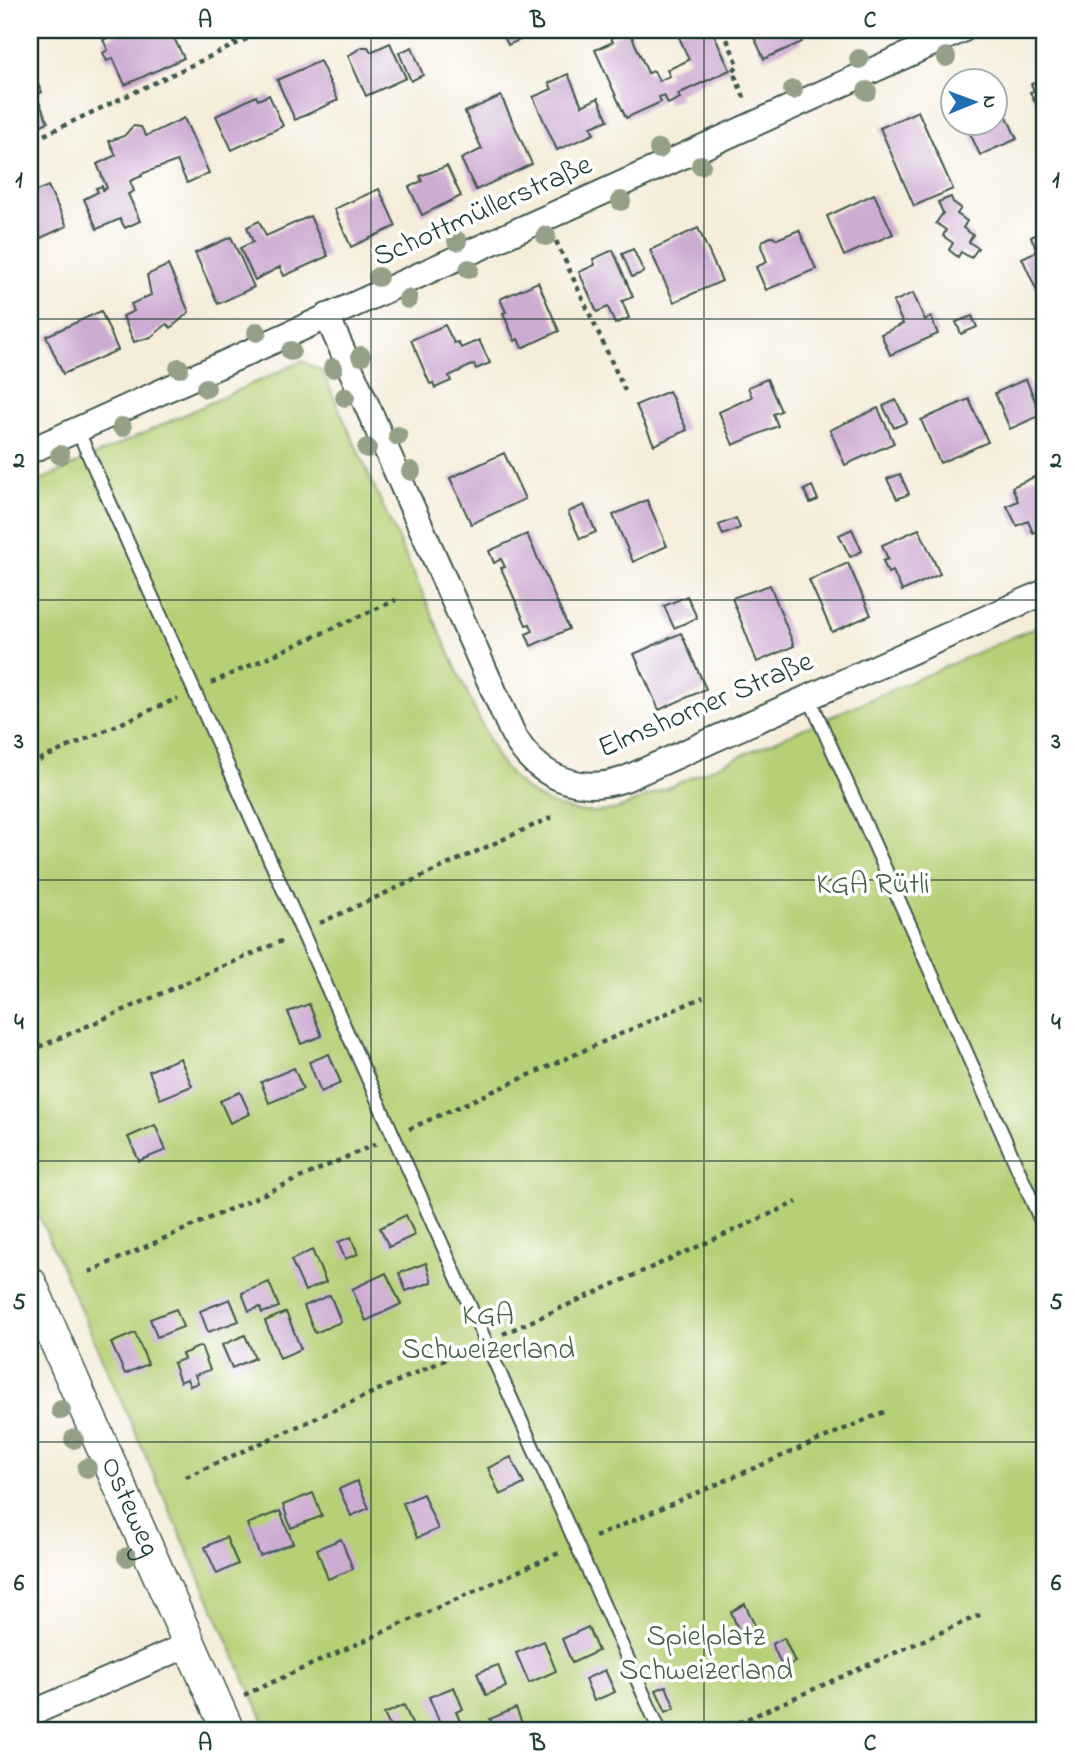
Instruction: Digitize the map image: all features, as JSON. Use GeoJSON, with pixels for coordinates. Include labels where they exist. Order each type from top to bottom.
{"type":"FeatureCollection","features":[{"type":"Feature","properties":{"kind":"street","name":"Schottmüllerstraße"},"geometry":{"type":"LineString","coordinates":[[30,450],[962,30]]}},
{"type":"Feature","properties":{"kind":"street","name":"Elmshorner Straße"},"geometry":{"type":"LineString","coordinates":[[327,316],[513,734],[520,747],[540,768],[569,783],[585,786],[614,783],[1045,592]]}},
{"type":"Feature","properties":{"kind":"street","name":"Osteweg"},"geometry":{"type":"LineString","coordinates":[[30,1283],[228,1731]]}},
{"type":"Feature","properties":{"kind":"street"},"geometry":{"type":"LineString","coordinates":[[30,1714],[190,1643]]}},
{"type":"Feature","properties":{"kind":"lane"},"geometry":{"type":"LineString","coordinates":[[77,429],[660,1731]]}},
{"type":"Feature","properties":{"kind":"lane"},"geometry":{"type":"LineString","coordinates":[[810,697],[1045,1230]]}},
{"type":"Feature","properties":{"kind":"path"},"geometry":{"type":"LineString","coordinates":[[229,30],[235,44]]}},
{"type":"Feature","properties":{"kind":"path"},"geometry":{"type":"LineString","coordinates":[[44,135],[266,30]]}},
{"type":"Feature","properties":{"kind":"path"},"geometry":{"type":"LineString","coordinates":[[723,30],[738,65],[733,71],[747,104]]}},
{"type":"Feature","properties":{"kind":"path"},"geometry":{"type":"LineString","coordinates":[[556,239],[626,393]]}},
{"type":"Feature","properties":{"kind":"path"},"geometry":{"type":"LineString","coordinates":[[720,1731],[982,1614]]}},
{"type":"Feature","properties":{"kind":"green space","name":"KGA Schweizerland"},"geometry":{"type":"Polygon","coordinates":[[[302,361],[322,371],[495,754],[506,770],[533,794],[565,809],[602,812],[621,808],[1045,623],[1045,1731],[268,1731],[30,1196],[30,485],[302,361]]]}},
{"type":"Feature","properties":{"kind":"building"},"geometry":{"type":"Polygon","coordinates":[[[120,30],[170,30],[184,58],[125,85],[113,58],[107,61],[103,53],[108,50],[103,40],[121,32],[120,30]]]}},
{"type":"Feature","properties":{"kind":"building"},"geometry":{"type":"Polygon","coordinates":[[[501,30],[543,30],[508,45],[501,30]]]}},
{"type":"Feature","properties":{"kind":"building"},"geometry":{"type":"Polygon","coordinates":[[[629,30],[648,73],[654,71],[659,81],[670,76],[667,70],[689,60],[676,30],[712,30],[730,70],[678,94],[680,98],[668,104],[664,95],[659,97],[661,102],[626,118],[595,50],[613,42],[611,38],[629,30]]]}},
{"type":"Feature","properties":{"kind":"building"},"geometry":{"type":"Polygon","coordinates":[[[751,30],[797,30],[802,42],[764,59],[751,30]]]}},
{"type":"Feature","properties":{"kind":"building"},"geometry":{"type":"Polygon","coordinates":[[[390,43],[406,78],[366,96],[348,56],[362,47],[368,47],[371,52],[390,43]]]}},
{"type":"Feature","properties":{"kind":"building"},"geometry":{"type":"Polygon","coordinates":[[[412,47],[423,75],[411,81],[399,53],[412,47]]]}},
{"type":"Feature","properties":{"kind":"building"},"geometry":{"type":"Polygon","coordinates":[[[320,61],[338,100],[295,120],[277,80],[320,61]]]}},
{"type":"Feature","properties":{"kind":"building"},"geometry":{"type":"Polygon","coordinates":[[[1045,69],[1045,117],[1038,101],[1035,102],[1030,92],[1034,91],[1031,84],[1044,79],[1040,71],[1045,69]]]}},
{"type":"Feature","properties":{"kind":"building"},"geometry":{"type":"Polygon","coordinates":[[[568,74],[582,106],[598,98],[608,120],[591,127],[594,134],[557,150],[533,97],[552,89],[549,83],[568,74]]]}},
{"type":"Feature","properties":{"kind":"building"},"geometry":{"type":"Polygon","coordinates":[[[37,83],[42,92],[36,95],[48,122],[30,130],[30,86],[37,83]]]}},
{"type":"Feature","properties":{"kind":"building"},"geometry":{"type":"Polygon","coordinates":[[[269,95],[283,126],[232,150],[216,116],[256,96],[258,100],[269,95]]]}},
{"type":"Feature","properties":{"kind":"building"},"geometry":{"type":"Polygon","coordinates":[[[501,96],[532,164],[476,190],[461,159],[482,149],[465,112],[501,96]]]}},
{"type":"Feature","properties":{"kind":"building"},"geometry":{"type":"Polygon","coordinates":[[[918,111],[953,189],[914,206],[880,128],[918,111]]]}},
{"type":"Feature","properties":{"kind":"building"},"geometry":{"type":"Polygon","coordinates":[[[184,118],[209,173],[187,183],[177,161],[141,174],[142,176],[130,181],[134,191],[128,194],[140,221],[125,228],[120,219],[97,229],[84,199],[98,192],[96,188],[107,188],[97,164],[116,155],[109,141],[124,136],[133,126],[141,127],[146,136],[184,118]]]}},
{"type":"Feature","properties":{"kind":"building"},"geometry":{"type":"Polygon","coordinates":[[[1009,121],[1017,139],[980,155],[971,136],[1009,136],[1009,121]]]}},
{"type":"Feature","properties":{"kind":"building"},"geometry":{"type":"Polygon","coordinates":[[[447,166],[461,196],[422,215],[409,187],[422,181],[420,176],[447,166]]]}},
{"type":"Feature","properties":{"kind":"building"},"geometry":{"type":"Polygon","coordinates":[[[48,186],[67,226],[32,242],[30,194],[48,186]]]}},
{"type":"Feature","properties":{"kind":"building"},"geometry":{"type":"Polygon","coordinates":[[[379,189],[396,226],[351,247],[334,209],[379,189]]]}},
{"type":"Feature","properties":{"kind":"building"},"geometry":{"type":"Polygon","coordinates":[[[874,194],[893,234],[844,256],[827,216],[874,194]]]}},
{"type":"Feature","properties":{"kind":"building"},"geometry":{"type":"Polygon","coordinates":[[[951,197],[961,208],[957,214],[967,221],[963,228],[973,235],[969,242],[978,248],[971,258],[961,252],[958,257],[949,250],[953,243],[943,236],[946,230],[936,223],[943,213],[938,202],[951,197]]]}},
{"type":"Feature","properties":{"kind":"building"},"geometry":{"type":"Polygon","coordinates":[[[310,216],[328,256],[284,276],[280,267],[255,280],[240,248],[253,242],[247,227],[259,221],[266,236],[310,216]]]}},
{"type":"Feature","properties":{"kind":"building"},"geometry":{"type":"Polygon","coordinates":[[[698,228],[722,281],[674,302],[650,250],[698,228]]]}},
{"type":"Feature","properties":{"kind":"building"},"geometry":{"type":"Polygon","coordinates":[[[799,230],[816,269],[766,290],[756,267],[767,262],[761,246],[762,241],[773,236],[777,239],[799,230]]]}},
{"type":"Feature","properties":{"kind":"building"},"geometry":{"type":"Polygon","coordinates":[[[1045,230],[1045,296],[1040,298],[1022,258],[1037,251],[1031,237],[1045,230]]]}},
{"type":"Feature","properties":{"kind":"building"},"geometry":{"type":"Polygon","coordinates":[[[231,237],[254,287],[218,304],[195,253],[231,237]]]}},
{"type":"Feature","properties":{"kind":"building"},"geometry":{"type":"Polygon","coordinates":[[[633,249],[644,272],[632,277],[622,254],[633,249]]]}},
{"type":"Feature","properties":{"kind":"building"},"geometry":{"type":"Polygon","coordinates":[[[613,250],[633,297],[622,301],[629,318],[615,324],[608,307],[597,312],[579,272],[595,265],[593,259],[613,250]]]}},
{"type":"Feature","properties":{"kind":"building"},"geometry":{"type":"Polygon","coordinates":[[[168,265],[189,312],[171,328],[167,324],[151,337],[134,342],[123,316],[134,311],[131,304],[151,295],[147,275],[168,265]]]}},
{"type":"Feature","properties":{"kind":"building"},"geometry":{"type":"Polygon","coordinates":[[[538,282],[559,331],[522,348],[518,339],[515,341],[500,299],[538,282]]]}},
{"type":"Feature","properties":{"kind":"building"},"geometry":{"type":"Polygon","coordinates":[[[913,293],[925,320],[931,317],[938,334],[890,355],[881,334],[903,324],[893,302],[913,293]]]}},
{"type":"Feature","properties":{"kind":"building"},"geometry":{"type":"Polygon","coordinates":[[[101,311],[118,350],[63,374],[46,336],[101,311]]]}},
{"type":"Feature","properties":{"kind":"building"},"geometry":{"type":"Polygon","coordinates":[[[972,316],[977,327],[961,334],[956,322],[972,316]]]}},
{"type":"Feature","properties":{"kind":"building"},"geometry":{"type":"Polygon","coordinates":[[[445,325],[454,343],[458,342],[461,348],[479,340],[490,363],[476,369],[474,364],[449,376],[451,381],[435,388],[433,383],[430,384],[411,340],[445,325]]]}},
{"type":"Feature","properties":{"kind":"building"},"geometry":{"type":"Polygon","coordinates":[[[767,379],[781,411],[773,414],[778,426],[733,445],[719,412],[752,397],[748,387],[767,379]]]}},
{"type":"Feature","properties":{"kind":"building"},"geometry":{"type":"Polygon","coordinates":[[[1026,379],[1041,415],[1010,429],[995,393],[1026,379]]]}},
{"type":"Feature","properties":{"kind":"building"},"geometry":{"type":"Polygon","coordinates":[[[669,391],[687,430],[654,445],[636,405],[669,391]]]}},
{"type":"Feature","properties":{"kind":"building"},"geometry":{"type":"Polygon","coordinates":[[[969,399],[988,442],[940,463],[921,420],[969,399]]]}},
{"type":"Feature","properties":{"kind":"building"},"geometry":{"type":"Polygon","coordinates":[[[896,400],[907,422],[894,428],[883,406],[896,400]]]}},
{"type":"Feature","properties":{"kind":"building"},"geometry":{"type":"Polygon","coordinates":[[[878,408],[894,443],[845,465],[830,430],[878,408]]]}},
{"type":"Feature","properties":{"kind":"building"},"geometry":{"type":"Polygon","coordinates":[[[504,453],[525,499],[471,524],[450,478],[504,453]]]}},
{"type":"Feature","properties":{"kind":"building"},"geometry":{"type":"Polygon","coordinates":[[[1045,472],[1045,528],[1033,533],[1028,521],[1017,526],[1007,506],[1018,501],[1012,487],[1045,472]]]}},
{"type":"Feature","properties":{"kind":"building"},"geometry":{"type":"Polygon","coordinates":[[[900,474],[909,494],[897,499],[887,479],[900,474]]]}},
{"type":"Feature","properties":{"kind":"building"},"geometry":{"type":"Polygon","coordinates":[[[812,486],[818,500],[810,503],[804,490],[812,486]]]}},
{"type":"Feature","properties":{"kind":"building"},"geometry":{"type":"Polygon","coordinates":[[[647,500],[667,546],[633,562],[613,515],[647,500]]]}},
{"type":"Feature","properties":{"kind":"building"},"geometry":{"type":"Polygon","coordinates":[[[584,505],[596,532],[580,539],[568,512],[584,505]]]}},
{"type":"Feature","properties":{"kind":"building"},"geometry":{"type":"Polygon","coordinates":[[[736,518],[740,528],[723,535],[719,525],[736,518]]]}},
{"type":"Feature","properties":{"kind":"building"},"geometry":{"type":"Polygon","coordinates":[[[852,529],[862,551],[850,557],[839,535],[852,529]]]}},
{"type":"Feature","properties":{"kind":"building"},"geometry":{"type":"Polygon","coordinates":[[[919,529],[940,574],[902,591],[893,571],[888,573],[883,561],[888,559],[882,545],[919,529]]]}},
{"type":"Feature","properties":{"kind":"building"},"geometry":{"type":"Polygon","coordinates":[[[527,534],[569,629],[531,646],[526,634],[533,631],[530,624],[526,625],[501,568],[505,567],[501,559],[494,563],[489,551],[527,534]]]}},
{"type":"Feature","properties":{"kind":"building"},"geometry":{"type":"Polygon","coordinates":[[[848,563],[871,615],[832,632],[809,580],[848,563]]]}},
{"type":"Feature","properties":{"kind":"building"},"geometry":{"type":"Polygon","coordinates":[[[770,585],[794,646],[757,662],[732,598],[770,585]]]}},
{"type":"Feature","properties":{"kind":"building"},"geometry":{"type":"Polygon","coordinates":[[[687,596],[697,618],[674,628],[664,606],[687,596]]]}},
{"type":"Feature","properties":{"kind":"building"},"geometry":{"type":"Polygon","coordinates":[[[681,633],[706,689],[659,710],[634,654],[681,633]]]}},
{"type":"Feature","properties":{"kind":"building"},"geometry":{"type":"Polygon","coordinates":[[[309,1004],[322,1036],[301,1044],[288,1012],[309,1004]]]}},
{"type":"Feature","properties":{"kind":"building"},"geometry":{"type":"Polygon","coordinates":[[[329,1054],[341,1083],[321,1092],[309,1062],[329,1054]]]}},
{"type":"Feature","properties":{"kind":"building"},"geometry":{"type":"Polygon","coordinates":[[[180,1058],[192,1086],[160,1099],[149,1071],[180,1058]]]}},
{"type":"Feature","properties":{"kind":"building"},"geometry":{"type":"Polygon","coordinates":[[[294,1068],[303,1089],[269,1103],[261,1082],[294,1068]]]}},
{"type":"Feature","properties":{"kind":"building"},"geometry":{"type":"Polygon","coordinates":[[[240,1092],[250,1114],[230,1123],[220,1101],[240,1092]]]}},
{"type":"Feature","properties":{"kind":"building"},"geometry":{"type":"Polygon","coordinates":[[[155,1125],[166,1150],[139,1161],[128,1137],[155,1125]]]}},
{"type":"Feature","properties":{"kind":"building"},"geometry":{"type":"Polygon","coordinates":[[[406,1215],[415,1235],[389,1247],[380,1228],[406,1215]]]}},
{"type":"Feature","properties":{"kind":"building"},"geometry":{"type":"Polygon","coordinates":[[[351,1237],[358,1254],[345,1259],[338,1242],[351,1237]]]}},
{"type":"Feature","properties":{"kind":"building"},"geometry":{"type":"Polygon","coordinates":[[[312,1250],[326,1282],[305,1291],[291,1260],[312,1250]]]}},
{"type":"Feature","properties":{"kind":"building"},"geometry":{"type":"Polygon","coordinates":[[[426,1263],[432,1282],[406,1291],[399,1273],[426,1263]]]}},
{"type":"Feature","properties":{"kind":"building"},"geometry":{"type":"Polygon","coordinates":[[[386,1273],[401,1304],[366,1321],[352,1289],[386,1273]]]}},
{"type":"Feature","properties":{"kind":"building"},"geometry":{"type":"Polygon","coordinates":[[[269,1282],[279,1307],[262,1313],[260,1307],[249,1311],[242,1293],[269,1282]]]}},
{"type":"Feature","properties":{"kind":"building"},"geometry":{"type":"Polygon","coordinates":[[[330,1295],[341,1322],[315,1333],[304,1306],[330,1295]]]}},
{"type":"Feature","properties":{"kind":"building"},"geometry":{"type":"Polygon","coordinates":[[[230,1299],[239,1321],[208,1332],[200,1311],[230,1299]]]}},
{"type":"Feature","properties":{"kind":"building"},"geometry":{"type":"Polygon","coordinates":[[[176,1309],[183,1327],[157,1337],[150,1319],[176,1309]]]}},
{"type":"Feature","properties":{"kind":"building"},"geometry":{"type":"Polygon","coordinates":[[[286,1312],[301,1349],[280,1358],[265,1321],[286,1312]]]}},
{"type":"Feature","properties":{"kind":"building"},"geometry":{"type":"Polygon","coordinates":[[[135,1333],[148,1364],[125,1374],[111,1343],[135,1333]]]}},
{"type":"Feature","properties":{"kind":"building"},"geometry":{"type":"Polygon","coordinates":[[[245,1335],[255,1358],[232,1368],[222,1345],[245,1335]]]}},
{"type":"Feature","properties":{"kind":"building"},"geometry":{"type":"Polygon","coordinates":[[[201,1346],[210,1370],[195,1375],[198,1383],[190,1386],[187,1379],[180,1382],[173,1363],[184,1359],[182,1354],[201,1346]]]}},
{"type":"Feature","properties":{"kind":"building"},"geometry":{"type":"Polygon","coordinates":[[[511,1457],[524,1484],[500,1495],[488,1468],[511,1457]]]}},
{"type":"Feature","properties":{"kind":"building"},"geometry":{"type":"Polygon","coordinates":[[[357,1481],[369,1508],[351,1516],[339,1489],[357,1481]]]}},
{"type":"Feature","properties":{"kind":"building"},"geometry":{"type":"Polygon","coordinates":[[[313,1493],[322,1516],[291,1528],[283,1505],[313,1493]]]}},
{"type":"Feature","properties":{"kind":"building"},"geometry":{"type":"Polygon","coordinates":[[[423,1494],[438,1529],[417,1538],[403,1503],[423,1494]]]}},
{"type":"Feature","properties":{"kind":"building"},"geometry":{"type":"Polygon","coordinates":[[[280,1511],[293,1543],[260,1556],[247,1524],[280,1511]]]}},
{"type":"Feature","properties":{"kind":"building"},"geometry":{"type":"Polygon","coordinates":[[[226,1537],[238,1564],[217,1574],[205,1547],[226,1537]]]}},
{"type":"Feature","properties":{"kind":"building"},"geometry":{"type":"Polygon","coordinates":[[[341,1539],[353,1569],[328,1579],[317,1549],[341,1539]]]}},
{"type":"Feature","properties":{"kind":"building"},"geometry":{"type":"Polygon","coordinates":[[[745,1604],[756,1628],[741,1636],[731,1612],[745,1604]]]}},
{"type":"Feature","properties":{"kind":"building"},"geometry":{"type":"Polygon","coordinates":[[[588,1627],[598,1651],[572,1663],[562,1639],[588,1627]]]}},
{"type":"Feature","properties":{"kind":"building"},"geometry":{"type":"Polygon","coordinates":[[[784,1638],[795,1662],[783,1668],[772,1644],[784,1638]]]}},
{"type":"Feature","properties":{"kind":"building"},"geometry":{"type":"Polygon","coordinates":[[[544,1641],[556,1671],[529,1683],[516,1653],[544,1641]]]}},
{"type":"Feature","properties":{"kind":"building"},"geometry":{"type":"Polygon","coordinates":[[[498,1665],[506,1687],[486,1695],[477,1673],[498,1665]]]}},
{"type":"Feature","properties":{"kind":"building"},"geometry":{"type":"Polygon","coordinates":[[[605,1670],[615,1692],[594,1701],[585,1679],[605,1670]]]}},
{"type":"Feature","properties":{"kind":"building"},"geometry":{"type":"Polygon","coordinates":[[[666,1686],[675,1708],[666,1712],[656,1690],[666,1686]]]}},
{"type":"Feature","properties":{"kind":"building"},"geometry":{"type":"Polygon","coordinates":[[[454,1687],[463,1709],[456,1712],[460,1721],[442,1728],[429,1697],[454,1687]]]}},
{"type":"Feature","properties":{"kind":"building"},"geometry":{"type":"Polygon","coordinates":[[[404,1705],[415,1731],[392,1731],[384,1714],[404,1705]]]}},
{"type":"Feature","properties":{"kind":"building"},"geometry":{"type":"Polygon","coordinates":[[[516,1708],[525,1731],[495,1731],[490,1719],[516,1708]]]}},
{"type":"Feature","properties":{"kind":"park label","name":"KGA Rütli"},"geometry":{"type":"Point","coordinates":[873,886]}},
{"type":"Feature","properties":{"kind":"park label","name":"Spielplatz Schweizerland"},"geometry":{"type":"Point","coordinates":[706,1655]}}]}
